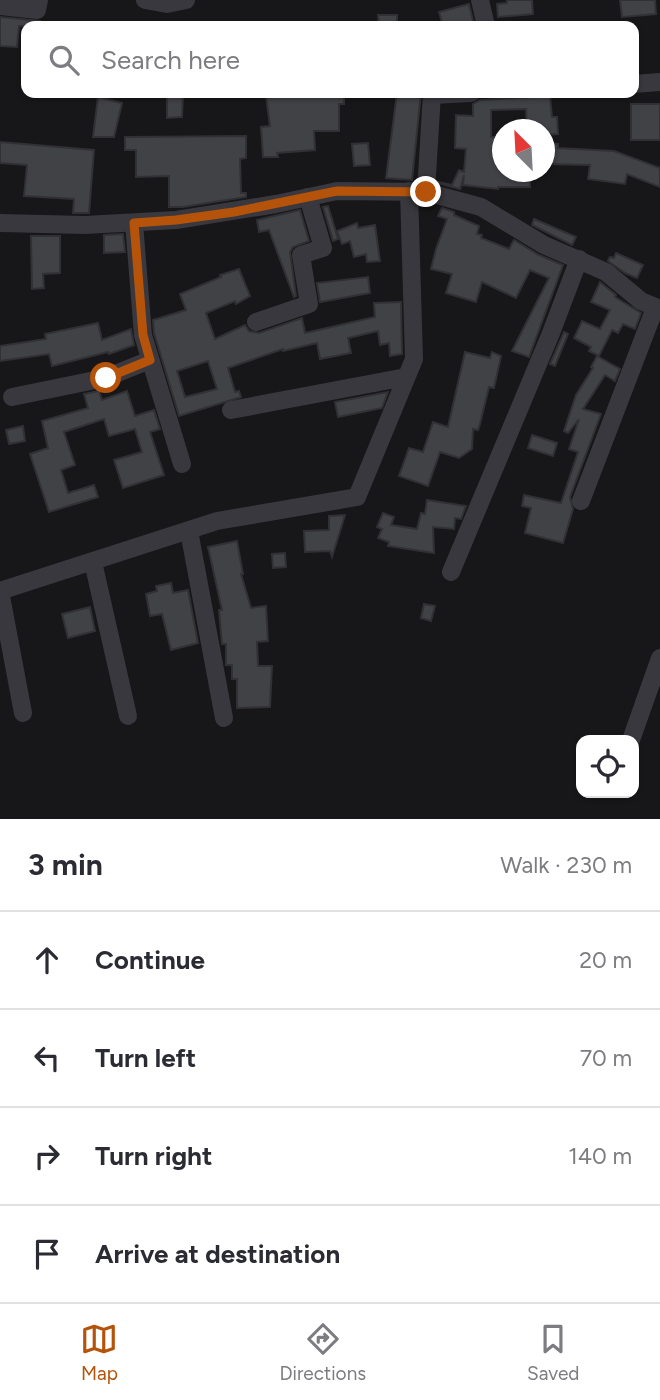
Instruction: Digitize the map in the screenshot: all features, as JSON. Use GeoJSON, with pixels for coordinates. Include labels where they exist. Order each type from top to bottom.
{"type":"FeatureCollection","features":[{"type":"Feature","properties":{"kind":"street"},"geometry":{"type":"LineString","coordinates":[[0,6],[37,10],[39,0]]}},
{"type":"Feature","properties":{"kind":"street"},"geometry":{"type":"LineString","coordinates":[[145,0],[167,4],[186,0]]}},
{"type":"Feature","properties":{"kind":"street"},"geometry":{"type":"LineString","coordinates":[[480,0],[485,21]]}},
{"type":"Feature","properties":{"kind":"street"},"geometry":{"type":"LineString","coordinates":[[639,83],[660,82]]}},
{"type":"Feature","properties":{"kind":"street"},"geometry":{"type":"LineString","coordinates":[[23,713],[0,591],[218,521],[357,497],[414,359],[418,192],[431,98]]}},
{"type":"Feature","properties":{"kind":"street"},"geometry":{"type":"LineString","coordinates":[[0,223],[85,225],[176,220],[223,214],[337,191],[418,192],[481,206],[544,245],[606,272],[641,301],[657,309],[581,501]]}},
{"type":"Feature","properties":{"kind":"street"},"geometry":{"type":"LineString","coordinates":[[256,322],[309,304],[301,255],[323,248],[308,197]]}},
{"type":"Feature","properties":{"kind":"street"},"geometry":{"type":"LineString","coordinates":[[134,223],[143,335],[182,464]]}},
{"type":"Feature","properties":{"kind":"street"},"geometry":{"type":"LineString","coordinates":[[451,572],[579,259]]}},
{"type":"Feature","properties":{"kind":"street"},"geometry":{"type":"LineString","coordinates":[[12,397],[106,378],[150,360]]}},
{"type":"Feature","properties":{"kind":"street"},"geometry":{"type":"LineString","coordinates":[[231,410],[406,377]]}},
{"type":"Feature","properties":{"kind":"street"},"geometry":{"type":"LineString","coordinates":[[189,531],[224,718]]}},
{"type":"Feature","properties":{"kind":"street"},"geometry":{"type":"LineString","coordinates":[[93,562],[128,716]]}},
{"type":"Feature","properties":{"kind":"street"},"geometry":{"type":"LineString","coordinates":[[633,735],[660,658]]}},
{"type":"Feature","properties":{"kind":"building"},"geometry":{"type":"Polygon","coordinates":[[[507,0],[532,0],[533,14],[498,17],[497,4],[507,3],[507,0]]]}},
{"type":"Feature","properties":{"kind":"building"},"geometry":{"type":"Polygon","coordinates":[[[620,0],[655,0],[656,14],[622,17],[620,0]]]}},
{"type":"Feature","properties":{"kind":"building"},"geometry":{"type":"Polygon","coordinates":[[[469,4],[473,21],[442,21],[439,12],[469,4]]]}},
{"type":"Feature","properties":{"kind":"building"},"geometry":{"type":"Polygon","coordinates":[[[378,15],[397,15],[397,21],[379,21],[378,15]]]}},
{"type":"Feature","properties":{"kind":"building"},"geometry":{"type":"Polygon","coordinates":[[[0,17],[40,21],[21,21],[17,47],[0,46],[0,17]]]}},
{"type":"Feature","properties":{"kind":"building"},"geometry":{"type":"Polygon","coordinates":[[[98,98],[122,103],[114,137],[93,137],[98,98]]]}},
{"type":"Feature","properties":{"kind":"building"},"geometry":{"type":"Polygon","coordinates":[[[167,98],[183,98],[182,117],[167,118],[167,98]]]}},
{"type":"Feature","properties":{"kind":"building"},"geometry":{"type":"Polygon","coordinates":[[[266,98],[344,98],[344,104],[339,104],[339,131],[314,131],[315,150],[263,157],[261,127],[270,126],[266,98]]]}},
{"type":"Feature","properties":{"kind":"building"},"geometry":{"type":"Polygon","coordinates":[[[396,98],[420,98],[412,180],[386,178],[396,98]]]}},
{"type":"Feature","properties":{"kind":"building"},"geometry":{"type":"Polygon","coordinates":[[[550,98],[552,117],[557,117],[558,134],[555,134],[555,119],[526,119],[526,109],[491,110],[492,182],[530,182],[530,187],[498,189],[463,185],[464,175],[460,189],[438,183],[452,185],[459,170],[464,172],[466,149],[455,148],[456,115],[473,116],[473,104],[480,100],[550,98]]]}},
{"type":"Feature","properties":{"kind":"building"},"geometry":{"type":"Polygon","coordinates":[[[631,104],[660,104],[660,140],[631,140],[631,104]]]}},
{"type":"Feature","properties":{"kind":"building"},"geometry":{"type":"Polygon","coordinates":[[[246,136],[246,158],[240,159],[241,193],[246,193],[246,197],[183,207],[169,207],[169,176],[136,177],[136,150],[125,150],[125,137],[246,136]]]}},
{"type":"Feature","properties":{"kind":"building"},"geometry":{"type":"Polygon","coordinates":[[[0,142],[94,150],[89,213],[73,213],[74,199],[24,196],[27,165],[0,163],[0,142]]]}},
{"type":"Feature","properties":{"kind":"building"},"geometry":{"type":"Polygon","coordinates":[[[368,143],[370,165],[354,166],[352,144],[368,143]]]}},
{"type":"Feature","properties":{"kind":"building"},"geometry":{"type":"Polygon","coordinates":[[[555,144],[558,144],[558,148],[614,151],[660,168],[660,187],[627,174],[625,184],[588,179],[590,165],[555,164],[555,144]]]}},
{"type":"Feature","properties":{"kind":"building"},"geometry":{"type":"Polygon","coordinates":[[[328,206],[338,239],[333,241],[323,207],[328,206]]]}},
{"type":"Feature","properties":{"kind":"building"},"geometry":{"type":"Polygon","coordinates":[[[442,208],[479,226],[477,234],[482,235],[481,238],[509,249],[514,240],[563,265],[529,357],[512,351],[549,278],[530,270],[516,298],[482,282],[476,302],[446,293],[452,274],[431,269],[447,219],[438,216],[442,208]]]}},
{"type":"Feature","properties":{"kind":"building"},"geometry":{"type":"Polygon","coordinates":[[[300,210],[309,241],[293,247],[290,252],[294,297],[269,230],[259,232],[257,220],[300,210]]]}},
{"type":"Feature","properties":{"kind":"building"},"geometry":{"type":"Polygon","coordinates":[[[534,219],[576,237],[572,245],[532,225],[534,219]]]}},
{"type":"Feature","properties":{"kind":"building"},"geometry":{"type":"Polygon","coordinates":[[[357,223],[358,228],[375,225],[380,261],[367,262],[366,254],[354,257],[350,241],[342,244],[337,231],[357,223]]]}},
{"type":"Feature","properties":{"kind":"building"},"geometry":{"type":"Polygon","coordinates":[[[123,234],[125,252],[104,253],[104,235],[123,234]]]}},
{"type":"Feature","properties":{"kind":"building"},"geometry":{"type":"Polygon","coordinates":[[[31,236],[60,236],[60,273],[43,274],[44,288],[32,289],[31,236]]]}},
{"type":"Feature","properties":{"kind":"building"},"geometry":{"type":"Polygon","coordinates":[[[616,253],[643,265],[637,278],[608,261],[610,257],[614,258],[616,253]]]}},
{"type":"Feature","properties":{"kind":"building"},"geometry":{"type":"Polygon","coordinates":[[[239,269],[250,296],[236,304],[235,301],[206,313],[215,339],[245,325],[249,331],[259,333],[302,318],[305,333],[375,317],[374,303],[401,302],[402,354],[390,356],[389,343],[380,345],[378,331],[348,338],[351,353],[320,359],[317,343],[283,349],[228,368],[235,392],[239,391],[241,397],[179,416],[154,333],[153,320],[186,310],[180,294],[221,277],[220,275],[239,269]],[[208,361],[177,371],[185,397],[217,389],[208,361]]]}},
{"type":"Feature","properties":{"kind":"building"},"geometry":{"type":"Polygon","coordinates":[[[368,277],[370,293],[320,302],[317,283],[368,277]]]}},
{"type":"Feature","properties":{"kind":"building"},"geometry":{"type":"Polygon","coordinates":[[[600,282],[616,295],[615,297],[641,313],[635,329],[623,324],[618,333],[612,330],[599,356],[589,351],[591,347],[574,338],[582,321],[600,329],[610,310],[591,302],[600,282]]]}},
{"type":"Feature","properties":{"kind":"building"},"geometry":{"type":"Polygon","coordinates":[[[98,323],[102,340],[131,329],[134,345],[109,354],[108,352],[52,366],[49,354],[0,361],[0,346],[46,339],[45,334],[98,323]]]}},
{"type":"Feature","properties":{"kind":"building"},"geometry":{"type":"Polygon","coordinates":[[[564,332],[568,334],[555,366],[550,364],[564,332]]]}},
{"type":"Feature","properties":{"kind":"building"},"geometry":{"type":"Polygon","coordinates":[[[465,352],[490,358],[492,352],[501,356],[494,388],[489,387],[478,430],[473,429],[472,449],[459,458],[440,452],[428,486],[399,476],[409,448],[423,452],[433,422],[448,427],[465,352]]]}},
{"type":"Feature","properties":{"kind":"building"},"geometry":{"type":"Polygon","coordinates":[[[597,356],[620,369],[615,381],[605,375],[583,409],[601,414],[570,497],[573,509],[563,543],[525,533],[531,508],[522,506],[524,495],[561,503],[578,452],[569,449],[579,419],[568,433],[564,431],[576,395],[593,368],[591,367],[597,356]]]}},
{"type":"Feature","properties":{"kind":"building"},"geometry":{"type":"Polygon","coordinates":[[[99,391],[102,400],[127,391],[135,416],[154,410],[160,429],[150,432],[164,475],[123,488],[114,460],[142,452],[135,429],[109,436],[104,419],[64,432],[75,465],[61,470],[68,493],[94,485],[98,497],[49,512],[30,454],[48,448],[42,421],[88,408],[84,394],[99,391]]]}},
{"type":"Feature","properties":{"kind":"building"},"geometry":{"type":"Polygon","coordinates":[[[388,392],[382,408],[338,417],[335,402],[388,392]]]}},
{"type":"Feature","properties":{"kind":"building"},"geometry":{"type":"Polygon","coordinates":[[[23,426],[25,441],[9,444],[6,430],[23,426]]]}},
{"type":"Feature","properties":{"kind":"building"},"geometry":{"type":"Polygon","coordinates":[[[532,435],[557,443],[553,456],[528,448],[532,435]]]}},
{"type":"Feature","properties":{"kind":"building"},"geometry":{"type":"Polygon","coordinates":[[[427,500],[466,506],[461,519],[455,518],[454,529],[433,527],[434,553],[388,546],[389,542],[378,538],[382,529],[377,527],[383,513],[394,517],[391,525],[417,529],[421,513],[425,514],[427,500]]]}},
{"type":"Feature","properties":{"kind":"building"},"geometry":{"type":"Polygon","coordinates":[[[345,515],[332,557],[330,551],[305,552],[304,531],[329,530],[329,516],[345,515]]]}},
{"type":"Feature","properties":{"kind":"building"},"geometry":{"type":"Polygon","coordinates":[[[237,541],[241,574],[251,608],[266,606],[268,641],[257,642],[258,666],[272,666],[270,707],[237,708],[237,679],[232,679],[232,665],[226,665],[226,644],[222,644],[219,610],[222,610],[208,547],[237,541]]]}},
{"type":"Feature","properties":{"kind":"building"},"geometry":{"type":"Polygon","coordinates":[[[285,553],[286,567],[273,568],[272,554],[285,553]]]}},
{"type":"Feature","properties":{"kind":"building"},"geometry":{"type":"Polygon","coordinates":[[[171,583],[173,593],[188,590],[198,643],[171,650],[162,614],[150,616],[146,594],[157,591],[156,586],[171,583]]]}},
{"type":"Feature","properties":{"kind":"building"},"geometry":{"type":"Polygon","coordinates":[[[424,604],[435,606],[431,621],[421,618],[424,604]]]}},
{"type":"Feature","properties":{"kind":"building"},"geometry":{"type":"Polygon","coordinates":[[[90,607],[95,631],[68,638],[62,614],[90,607]]]}},
{"type":"Feature","properties":{"kind":"route"},"geometry":{"type":"LineString","coordinates":[[106,378],[150,360],[143,335],[134,223],[234,212],[337,191],[426,192]]}}]}
